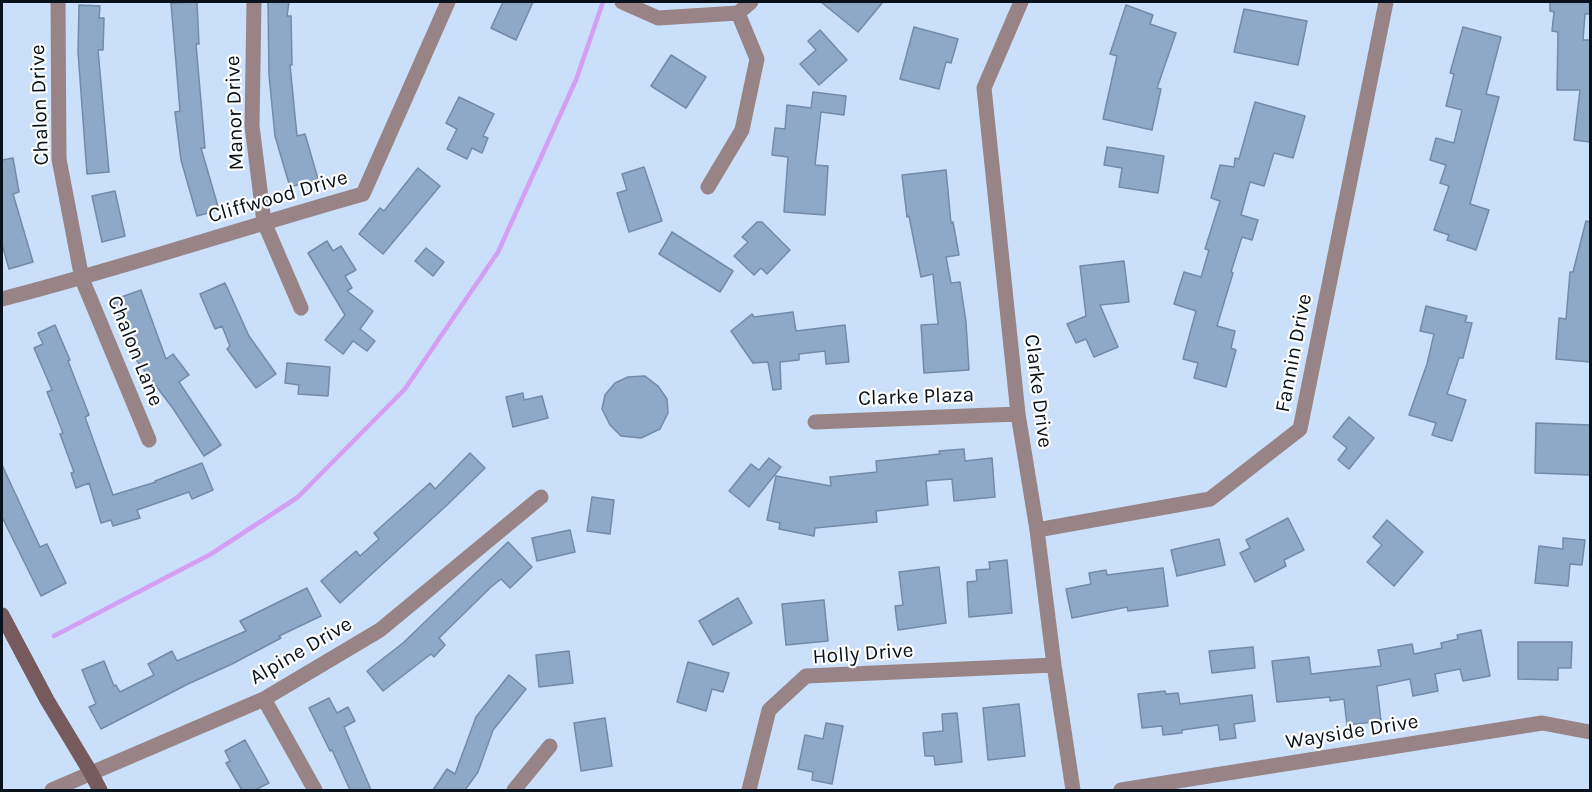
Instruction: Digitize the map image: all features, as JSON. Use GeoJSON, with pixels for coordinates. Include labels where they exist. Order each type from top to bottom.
{"type":"FeatureCollection","features":[{"type":"Feature","properties":{"kind":"street","name":"Chalon Drive"},"geometry":{"type":"LineString","coordinates":[[58,2],[59,159],[82,279]]}},
{"type":"Feature","properties":{"kind":"street","name":"Manor Drive"},"geometry":{"type":"LineString","coordinates":[[254,2],[252,126],[264,222],[301,308]]}},
{"type":"Feature","properties":{"kind":"street","name":"Cliffwood Drive"},"geometry":{"type":"LineString","coordinates":[[2,299],[82,279],[264,222],[363,194],[448,2]]}},
{"type":"Feature","properties":{"kind":"street"},"geometry":{"type":"LineString","coordinates":[[622,2],[658,18],[738,13],[751,2]]}},
{"type":"Feature","properties":{"kind":"street","name":"Clarke Drive"},"geometry":{"type":"LineString","coordinates":[[1021,2],[984,88],[1018,414],[1037,530],[1073,790]]}},
{"type":"Feature","properties":{"kind":"street","name":"Fannin Drive"},"geometry":{"type":"LineString","coordinates":[[1037,530],[1210,499],[1300,429],[1386,2]]}},
{"type":"Feature","properties":{"kind":"street"},"geometry":{"type":"LineString","coordinates":[[708,187],[742,130],[757,58],[738,13]]}},
{"type":"Feature","properties":{"kind":"street","name":"Chalon Lane"},"geometry":{"type":"LineString","coordinates":[[82,279],[148,440]]}},
{"type":"Feature","properties":{"kind":"street","name":"Clarke Plaza"},"geometry":{"type":"LineString","coordinates":[[815,422],[1018,414]]}},
{"type":"Feature","properties":{"kind":"street","name":"Alpine Drive"},"geometry":{"type":"LineString","coordinates":[[52,790],[264,699],[380,630],[541,497]]}},
{"type":"Feature","properties":{"kind":"street"},"geometry":{"type":"LineString","coordinates":[[2,615],[47,700],[100,790]]}},
{"type":"Feature","properties":{"kind":"street","name":"Holly Drive"},"geometry":{"type":"LineString","coordinates":[[749,790],[769,710],[806,676],[1054,665]]}},
{"type":"Feature","properties":{"kind":"street"},"geometry":{"type":"LineString","coordinates":[[264,699],[315,790]]}},
{"type":"Feature","properties":{"kind":"street","name":"Wayside Drive"},"geometry":{"type":"LineString","coordinates":[[1120,790],[1542,723],[1590,732]]}},
{"type":"Feature","properties":{"kind":"street"},"geometry":{"type":"LineString","coordinates":[[514,790],[550,746]]}},
{"type":"Feature","properties":{"kind":"building"},"geometry":{"type":"Polygon","coordinates":[[[197,2],[199,44],[196,44],[205,148],[201,148],[219,210],[197,216],[181,160],[175,112],[180,111],[171,3],[197,2]]]}},
{"type":"Feature","properties":{"kind":"building"},"geometry":{"type":"Polygon","coordinates":[[[268,2],[289,2],[287,16],[291,16],[292,65],[290,65],[297,136],[305,134],[318,179],[290,187],[275,136],[269,75],[268,2]]]}},
{"type":"Feature","properties":{"kind":"building"},"geometry":{"type":"Polygon","coordinates":[[[503,2],[533,2],[516,40],[491,28],[503,2]]]}},
{"type":"Feature","properties":{"kind":"building"},"geometry":{"type":"Polygon","coordinates":[[[821,2],[883,2],[858,32],[821,2]]]}},
{"type":"Feature","properties":{"kind":"building"},"geometry":{"type":"Polygon","coordinates":[[[1550,2],[1590,2],[1590,14],[1585,14],[1583,40],[1590,40],[1590,142],[1574,140],[1580,90],[1557,90],[1558,32],[1552,31],[1554,12],[1550,11],[1550,2]]]}},
{"type":"Feature","properties":{"kind":"building"},"geometry":{"type":"Polygon","coordinates":[[[79,5],[100,6],[99,18],[104,18],[103,50],[98,50],[109,172],[87,174],[78,52],[79,5]]]}},
{"type":"Feature","properties":{"kind":"building"},"geometry":{"type":"Polygon","coordinates":[[[1126,5],[1153,15],[1150,24],[1176,33],[1157,88],[1161,89],[1152,130],[1103,119],[1117,56],[1110,54],[1126,5]]]}},
{"type":"Feature","properties":{"kind":"building"},"geometry":{"type":"Polygon","coordinates":[[[1244,9],[1307,21],[1298,65],[1234,52],[1244,9]]]}},
{"type":"Feature","properties":{"kind":"building"},"geometry":{"type":"Polygon","coordinates":[[[914,27],[958,39],[951,63],[946,62],[939,89],[900,79],[914,27]]]}},
{"type":"Feature","properties":{"kind":"building"},"geometry":{"type":"Polygon","coordinates":[[[1463,27],[1501,37],[1486,94],[1499,97],[1470,204],[1489,210],[1476,250],[1447,240],[1449,235],[1434,230],[1449,186],[1440,183],[1446,165],[1430,160],[1436,138],[1454,143],[1462,110],[1446,106],[1454,74],[1450,73],[1463,27]]]}},
{"type":"Feature","properties":{"kind":"building"},"geometry":{"type":"Polygon","coordinates":[[[820,30],[847,60],[819,85],[800,64],[816,50],[808,41],[820,30]]]}},
{"type":"Feature","properties":{"kind":"building"},"geometry":{"type":"Polygon","coordinates":[[[671,55],[706,77],[686,108],[651,86],[671,55]]]}},
{"type":"Feature","properties":{"kind":"building"},"geometry":{"type":"Polygon","coordinates":[[[813,92],[846,96],[844,115],[821,112],[815,165],[828,166],[825,215],[784,212],[788,157],[772,155],[775,128],[785,129],[787,105],[811,108],[813,92]]]}},
{"type":"Feature","properties":{"kind":"building"},"geometry":{"type":"Polygon","coordinates":[[[459,97],[494,114],[483,136],[488,138],[482,153],[472,148],[467,159],[447,149],[457,129],[446,123],[459,97]]]}},
{"type":"Feature","properties":{"kind":"building"},"geometry":{"type":"Polygon","coordinates":[[[1255,102],[1305,116],[1293,158],[1274,153],[1264,186],[1250,182],[1241,215],[1258,220],[1252,240],[1242,237],[1217,326],[1235,331],[1231,348],[1236,350],[1226,387],[1194,378],[1198,363],[1183,359],[1196,311],[1174,304],[1184,272],[1201,277],[1209,250],[1205,249],[1220,201],[1211,198],[1220,165],[1234,167],[1235,158],[1239,159],[1255,102]]]}},
{"type":"Feature","properties":{"kind":"building"},"geometry":{"type":"Polygon","coordinates":[[[1107,147],[1164,156],[1158,193],[1119,187],[1122,168],[1104,165],[1107,147]]]}},
{"type":"Feature","properties":{"kind":"building"},"geometry":{"type":"Polygon","coordinates":[[[13,158],[19,192],[13,194],[33,262],[9,269],[2,244],[2,160],[13,158]]]}},
{"type":"Feature","properties":{"kind":"building"},"geometry":{"type":"Polygon","coordinates":[[[644,167],[662,221],[629,232],[617,193],[627,190],[622,174],[644,167]]]}},
{"type":"Feature","properties":{"kind":"building"},"geometry":{"type":"Polygon","coordinates":[[[418,168],[440,186],[383,254],[359,234],[380,208],[384,211],[418,168]]]}},
{"type":"Feature","properties":{"kind":"building"},"geometry":{"type":"Polygon","coordinates":[[[946,170],[951,223],[953,222],[959,255],[946,257],[951,283],[960,282],[966,322],[969,370],[924,373],[921,325],[938,324],[933,274],[921,277],[909,216],[907,217],[902,175],[946,170]]]}},
{"type":"Feature","properties":{"kind":"building"},"geometry":{"type":"Polygon","coordinates":[[[115,191],[125,236],[102,242],[92,196],[115,191]]]}},
{"type":"Feature","properties":{"kind":"building"},"geometry":{"type":"Polygon","coordinates":[[[1586,221],[1590,222],[1590,362],[1556,359],[1559,318],[1566,319],[1570,272],[1573,272],[1586,221]]]}},
{"type":"Feature","properties":{"kind":"building"},"geometry":{"type":"Polygon","coordinates":[[[757,222],[762,222],[790,250],[767,274],[761,268],[754,275],[734,256],[748,242],[742,237],[757,222]]]}},
{"type":"Feature","properties":{"kind":"building"},"geometry":{"type":"Polygon","coordinates":[[[672,232],[733,271],[720,292],[659,254],[672,232]]]}},
{"type":"Feature","properties":{"kind":"building"},"geometry":{"type":"Polygon","coordinates":[[[327,241],[333,251],[341,246],[356,270],[345,276],[352,288],[347,291],[373,311],[360,329],[375,341],[367,351],[353,341],[343,354],[325,340],[345,315],[308,253],[327,241]]]}},
{"type":"Feature","properties":{"kind":"building"},"geometry":{"type":"Polygon","coordinates":[[[426,248],[444,262],[433,276],[415,261],[426,248]]]}},
{"type":"Feature","properties":{"kind":"building"},"geometry":{"type":"Polygon","coordinates":[[[1124,261],[1129,302],[1100,305],[1118,347],[1094,357],[1086,339],[1076,343],[1067,324],[1086,316],[1080,266],[1124,261]]]}},
{"type":"Feature","properties":{"kind":"building"},"geometry":{"type":"Polygon","coordinates":[[[225,283],[249,336],[276,374],[256,388],[227,349],[230,346],[222,326],[215,329],[200,294],[225,283]]]}},
{"type":"Feature","properties":{"kind":"building"},"geometry":{"type":"Polygon","coordinates":[[[141,290],[166,359],[173,354],[189,375],[179,382],[221,445],[204,456],[172,407],[134,357],[113,300],[141,290]]]}},
{"type":"Feature","properties":{"kind":"building"},"geometry":{"type":"Polygon","coordinates":[[[1426,306],[1467,316],[1465,322],[1472,323],[1463,358],[1459,358],[1447,394],[1466,400],[1452,441],[1432,435],[1436,423],[1409,415],[1427,364],[1434,334],[1420,331],[1426,306]]]}},
{"type":"Feature","properties":{"kind":"building"},"geometry":{"type":"Polygon","coordinates":[[[793,312],[796,331],[845,325],[849,362],[826,364],[825,351],[799,354],[799,360],[780,362],[781,389],[773,390],[768,362],[753,363],[731,331],[752,314],[754,317],[793,312]]]}},
{"type":"Feature","properties":{"kind":"building"},"geometry":{"type":"Polygon","coordinates":[[[55,325],[89,415],[85,417],[113,495],[156,482],[202,463],[213,490],[192,499],[189,492],[137,510],[140,518],[113,526],[111,520],[101,523],[89,483],[76,488],[71,473],[74,472],[60,434],[63,433],[47,392],[52,390],[34,348],[43,344],[38,333],[55,325]]]}},
{"type":"Feature","properties":{"kind":"building"},"geometry":{"type":"Polygon","coordinates":[[[287,363],[330,367],[328,396],[298,394],[299,385],[285,383],[287,363]]]}},
{"type":"Feature","properties":{"kind":"building"},"geometry":{"type":"Polygon","coordinates":[[[645,376],[658,386],[667,399],[668,413],[660,429],[641,438],[621,436],[610,425],[602,409],[605,395],[615,383],[628,377],[645,376]]]}},
{"type":"Feature","properties":{"kind":"building"},"geometry":{"type":"Polygon","coordinates":[[[523,393],[524,400],[542,396],[548,418],[513,427],[506,397],[523,393]]]}},
{"type":"Feature","properties":{"kind":"building"},"geometry":{"type":"Polygon","coordinates":[[[1349,417],[1374,438],[1349,469],[1338,460],[1347,448],[1333,437],[1349,417]]]}},
{"type":"Feature","properties":{"kind":"building"},"geometry":{"type":"Polygon","coordinates":[[[1536,423],[1590,425],[1590,475],[1535,473],[1536,423]]]}},
{"type":"Feature","properties":{"kind":"building"},"geometry":{"type":"Polygon","coordinates":[[[964,449],[965,461],[992,458],[995,497],[954,501],[952,479],[926,481],[928,505],[876,511],[877,522],[815,528],[814,536],[779,529],[780,523],[767,520],[776,476],[831,486],[830,477],[877,472],[876,461],[964,449]]]}},
{"type":"Feature","properties":{"kind":"building"},"geometry":{"type":"Polygon","coordinates":[[[470,453],[485,468],[340,603],[321,581],[356,551],[360,556],[379,539],[374,533],[430,483],[435,489],[470,453]]]}},
{"type":"Feature","properties":{"kind":"building"},"geometry":{"type":"Polygon","coordinates":[[[769,458],[781,467],[749,507],[729,491],[751,464],[759,470],[769,458]]]}},
{"type":"Feature","properties":{"kind":"building"},"geometry":{"type":"Polygon","coordinates":[[[2,465],[40,547],[47,544],[66,583],[41,596],[2,517],[2,465]]]}},
{"type":"Feature","properties":{"kind":"building"},"geometry":{"type":"Polygon","coordinates":[[[592,497],[614,500],[610,534],[587,531],[592,497]]]}},
{"type":"Feature","properties":{"kind":"building"},"geometry":{"type":"Polygon","coordinates":[[[1288,518],[1304,550],[1284,560],[1286,566],[1255,582],[1240,553],[1250,548],[1246,540],[1288,518]]]}},
{"type":"Feature","properties":{"kind":"building"},"geometry":{"type":"Polygon","coordinates":[[[1387,520],[1423,552],[1394,586],[1367,562],[1382,545],[1373,537],[1387,520]]]}},
{"type":"Feature","properties":{"kind":"building"},"geometry":{"type":"Polygon","coordinates":[[[570,530],[575,552],[537,561],[532,538],[570,530]]]}},
{"type":"Feature","properties":{"kind":"building"},"geometry":{"type":"Polygon","coordinates":[[[1563,538],[1585,540],[1582,565],[1570,564],[1568,586],[1535,583],[1539,546],[1563,549],[1563,538]]]}},
{"type":"Feature","properties":{"kind":"building"},"geometry":{"type":"Polygon","coordinates":[[[1219,539],[1225,565],[1177,576],[1171,550],[1219,539]]]}},
{"type":"Feature","properties":{"kind":"building"},"geometry":{"type":"Polygon","coordinates":[[[508,542],[532,567],[510,588],[501,579],[491,587],[439,638],[445,645],[434,657],[431,654],[383,691],[367,671],[403,643],[508,542]]]}},
{"type":"Feature","properties":{"kind":"building"},"geometry":{"type":"Polygon","coordinates":[[[1007,560],[1012,613],[969,617],[967,582],[977,581],[976,570],[990,569],[989,562],[1007,560]]]}},
{"type":"Feature","properties":{"kind":"building"},"geometry":{"type":"Polygon","coordinates":[[[939,567],[946,623],[898,630],[895,606],[903,605],[899,572],[939,567]]]}},
{"type":"Feature","properties":{"kind":"building"},"geometry":{"type":"Polygon","coordinates":[[[1163,568],[1168,606],[1128,611],[1127,607],[1072,618],[1066,589],[1091,584],[1089,573],[1106,570],[1107,575],[1163,568]]]}},
{"type":"Feature","properties":{"kind":"building"},"geometry":{"type":"Polygon","coordinates":[[[307,588],[321,616],[279,636],[281,638],[232,664],[101,729],[89,707],[96,704],[82,670],[104,661],[114,686],[116,685],[120,692],[154,675],[148,664],[172,651],[177,661],[246,631],[240,621],[307,588]]]}},
{"type":"Feature","properties":{"kind":"building"},"geometry":{"type":"Polygon","coordinates":[[[738,598],[752,623],[713,645],[699,621],[738,598]]]}},
{"type":"Feature","properties":{"kind":"building"},"geometry":{"type":"Polygon","coordinates":[[[824,600],[828,641],[786,645],[782,604],[824,600]]]}},
{"type":"Feature","properties":{"kind":"building"},"geometry":{"type":"Polygon","coordinates":[[[1481,630],[1490,676],[1463,681],[1460,669],[1435,674],[1438,691],[1413,696],[1410,679],[1377,686],[1381,721],[1347,725],[1344,699],[1330,701],[1330,697],[1277,702],[1272,661],[1309,657],[1311,674],[1381,666],[1378,650],[1412,644],[1414,654],[1442,648],[1441,643],[1458,639],[1457,635],[1481,630]]]}},
{"type":"Feature","properties":{"kind":"building"},"geometry":{"type":"Polygon","coordinates":[[[1518,642],[1572,642],[1571,668],[1558,668],[1558,680],[1518,679],[1518,642]]]}},
{"type":"Feature","properties":{"kind":"building"},"geometry":{"type":"Polygon","coordinates":[[[1253,647],[1255,668],[1212,673],[1209,651],[1253,647]]]}},
{"type":"Feature","properties":{"kind":"building"},"geometry":{"type":"Polygon","coordinates":[[[569,651],[573,683],[539,687],[536,655],[569,651]]]}},
{"type":"Feature","properties":{"kind":"building"},"geometry":{"type":"Polygon","coordinates":[[[688,662],[729,673],[723,692],[712,689],[706,711],[677,702],[688,662]]]}},
{"type":"Feature","properties":{"kind":"building"},"geometry":{"type":"Polygon","coordinates":[[[509,675],[526,689],[493,730],[478,772],[465,790],[433,790],[447,769],[455,774],[476,717],[509,675]]]}},
{"type":"Feature","properties":{"kind":"building"},"geometry":{"type":"Polygon","coordinates":[[[1165,691],[1166,694],[1178,693],[1180,704],[1252,695],[1255,721],[1234,724],[1236,738],[1220,740],[1218,725],[1163,735],[1162,726],[1142,728],[1138,694],[1165,691]]]}},
{"type":"Feature","properties":{"kind":"building"},"geometry":{"type":"Polygon","coordinates":[[[329,698],[337,713],[348,707],[355,721],[344,727],[371,790],[350,790],[309,708],[329,698]]]}},
{"type":"Feature","properties":{"kind":"building"},"geometry":{"type":"Polygon","coordinates":[[[1019,704],[1025,756],[988,760],[983,708],[1019,704]]]}},
{"type":"Feature","properties":{"kind":"building"},"geometry":{"type":"Polygon","coordinates":[[[957,713],[962,762],[935,765],[934,756],[925,756],[923,733],[943,731],[942,714],[957,713]]]}},
{"type":"Feature","properties":{"kind":"building"},"geometry":{"type":"Polygon","coordinates":[[[605,718],[612,766],[581,771],[574,723],[605,718]]]}},
{"type":"Feature","properties":{"kind":"building"},"geometry":{"type":"Polygon","coordinates":[[[826,723],[843,726],[832,784],[812,780],[813,772],[798,769],[805,735],[823,739],[826,723]]]}},
{"type":"Feature","properties":{"kind":"building"},"geometry":{"type":"Polygon","coordinates":[[[245,740],[269,783],[255,790],[242,790],[226,763],[230,761],[225,751],[245,740]]]}},
{"type":"Feature","properties":{"kind":"waterway"},"geometry":{"type":"LineString","coordinates":[[54,636],[211,554],[298,497],[405,389],[498,252],[576,80],[603,2]]}}]}
